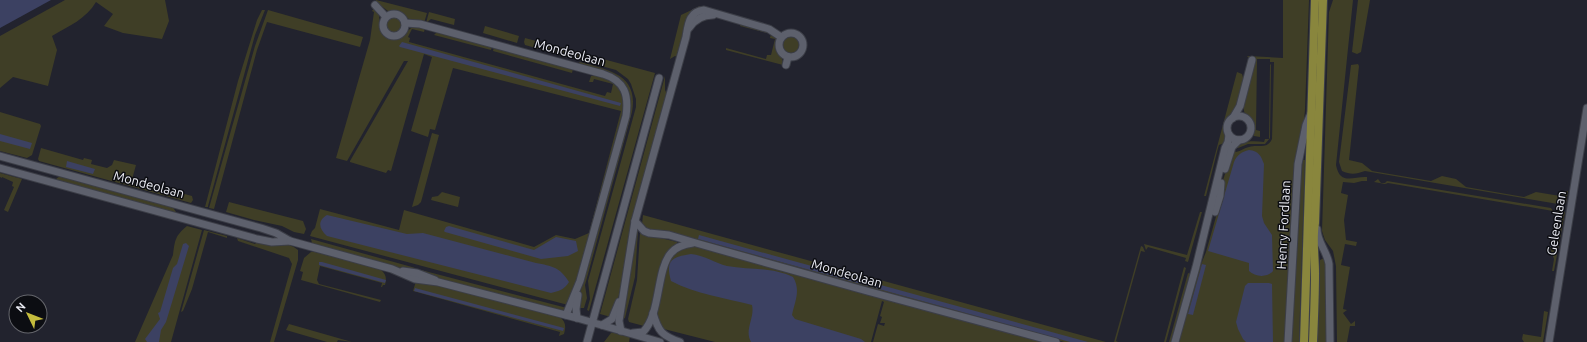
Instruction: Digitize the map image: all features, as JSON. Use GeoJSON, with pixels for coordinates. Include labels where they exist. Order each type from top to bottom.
{"type":"FeatureCollection","features":[{"type":"Feature","properties":{"kind":"main road","name":"Henry Fordlaan"},"geometry":{"type":"LineString","coordinates":[[1304,342],[1315,0]]}},
{"type":"Feature","properties":{"kind":"main road"},"geometry":{"type":"LineString","coordinates":[[1313,342],[1315,272],[1314,242],[1323,0]]}},
{"type":"Feature","properties":{"kind":"street"},"geometry":{"type":"LineString","coordinates":[[376,5],[386,17]]}},
{"type":"Feature","properties":{"kind":"street"},"geometry":{"type":"LineString","coordinates":[[391,14],[397,14],[405,23],[402,32],[396,36],[385,32],[382,26],[386,17],[391,14]]}},
{"type":"Feature","properties":{"kind":"street"},"geometry":{"type":"LineString","coordinates":[[696,243],[685,244],[671,252],[666,261],[653,312],[643,332],[624,332],[619,321],[635,221],[686,32],[699,17],[720,15],[769,29],[781,37]]}},
{"type":"Feature","properties":{"kind":"street","name":"Mondeolaan"},"geometry":{"type":"LineString","coordinates":[[405,23],[420,24],[609,76],[616,80],[624,89],[628,100],[626,116],[580,281]]}},
{"type":"Feature","properties":{"kind":"street"},"geometry":{"type":"LineString","coordinates":[[793,33],[800,37],[803,42],[802,50],[794,57],[788,57],[780,51],[779,43],[781,37],[793,33]]}},
{"type":"Feature","properties":{"kind":"street"},"geometry":{"type":"LineString","coordinates":[[786,65],[788,57]]}},
{"type":"Feature","properties":{"kind":"street"},"geometry":{"type":"LineString","coordinates":[[1175,342],[1228,142],[1228,123],[1233,118],[1240,106],[1252,60]]}},
{"type":"Feature","properties":{"kind":"street"},"geometry":{"type":"LineString","coordinates":[[587,342],[659,78]]}},
{"type":"Feature","properties":{"kind":"street"},"geometry":{"type":"LineString","coordinates":[[1240,106],[1243,117]]}},
{"type":"Feature","properties":{"kind":"street","name":"Geleenlaan"},"geometry":{"type":"LineString","coordinates":[[1549,342],[1587,108]]}},
{"type":"Feature","properties":{"kind":"street","name":"Henry Fordlaan"},"geometry":{"type":"LineString","coordinates":[[1288,342],[1298,164],[1306,125],[1312,111]]}},
{"type":"Feature","properties":{"kind":"street"},"geometry":{"type":"LineString","coordinates":[[1229,135],[1232,138],[1239,140],[1247,138],[1251,131],[1250,123],[1243,117],[1237,116],[1233,118]]}},
{"type":"Feature","properties":{"kind":"street"},"geometry":{"type":"LineString","coordinates":[[1196,267],[1201,260],[1220,196],[1222,178],[1232,147],[1239,140]]}},
{"type":"Feature","properties":{"kind":"street","name":"Mondeolaan"},"geometry":{"type":"LineString","coordinates":[[0,156],[268,230],[290,241],[392,269],[415,278],[438,282],[566,315],[660,342]]}},
{"type":"Feature","properties":{"kind":"street"},"geometry":{"type":"LineString","coordinates":[[31,164],[31,169],[36,178]]}},
{"type":"Feature","properties":{"kind":"street","name":"Mondeolaan"},"geometry":{"type":"LineString","coordinates":[[0,168],[258,239],[272,242],[290,241]]}},
{"type":"Feature","properties":{"kind":"street"},"geometry":{"type":"LineString","coordinates":[[48,169],[51,176],[50,182]]}},
{"type":"Feature","properties":{"kind":"street"},"geometry":{"type":"LineString","coordinates":[[182,218],[185,207]]}},
{"type":"Feature","properties":{"kind":"street","name":"Mondeolaan"},"geometry":{"type":"LineString","coordinates":[[635,221],[644,231],[649,233],[669,235],[866,291],[1056,342]]}},
{"type":"Feature","properties":{"kind":"street"},"geometry":{"type":"LineString","coordinates":[[1315,223],[1317,236],[1326,253],[1329,264],[1330,342]]}},
{"type":"Feature","properties":{"kind":"street"},"geometry":{"type":"LineString","coordinates":[[566,315],[580,281]]}},
{"type":"Feature","properties":{"kind":"street"},"geometry":{"type":"LineString","coordinates":[[577,318],[576,309],[580,281]]}},
{"type":"Feature","properties":{"kind":"street"},"geometry":{"type":"LineString","coordinates":[[602,325],[612,319],[624,287]]}},
{"type":"Feature","properties":{"kind":"street"},"geometry":{"type":"LineString","coordinates":[[653,312],[659,330],[668,338],[680,342]]}},
{"type":"Feature","properties":{"kind":"shaded area"},"geometry":{"type":"Polygon","coordinates":[[[65,0],[165,0],[169,21],[162,39],[123,33],[104,26],[113,14],[96,2],[82,18],[52,36],[57,50],[48,86],[13,77],[0,88],[0,36],[65,0]]]}},
{"type":"Feature","properties":{"kind":"shaded area"},"geometry":{"type":"Polygon","coordinates":[[[376,0],[427,13],[424,23],[409,19],[399,12],[388,11],[376,2],[376,0]]]}},
{"type":"Feature","properties":{"kind":"shaded area"},"geometry":{"type":"Polygon","coordinates":[[[1283,0],[1309,0],[1305,109],[1286,342],[1178,342],[1197,274],[1206,252],[1221,199],[1223,180],[1233,150],[1236,152],[1247,147],[1265,146],[1272,139],[1274,62],[1270,62],[1270,59],[1257,59],[1256,130],[1260,131],[1260,137],[1254,136],[1253,125],[1246,116],[1243,106],[1245,93],[1255,59],[1247,57],[1283,58],[1283,0]]]}},
{"type":"Feature","properties":{"kind":"shaded area"},"geometry":{"type":"Polygon","coordinates":[[[1333,0],[1353,0],[1336,165],[1338,172],[1344,178],[1367,177],[1367,181],[1354,183],[1343,182],[1341,193],[1348,195],[1344,220],[1346,240],[1357,242],[1356,246],[1345,244],[1341,265],[1350,267],[1343,309],[1347,310],[1343,313],[1351,324],[1355,321],[1355,326],[1350,326],[1347,342],[1337,342],[1336,266],[1333,251],[1325,240],[1322,231],[1329,12],[1333,0]]]}},
{"type":"Feature","properties":{"kind":"shaded area"},"geometry":{"type":"Polygon","coordinates":[[[1358,0],[1370,0],[1361,52],[1357,54],[1352,52],[1358,0]]]}},
{"type":"Feature","properties":{"kind":"shaded area"},"geometry":{"type":"Polygon","coordinates":[[[700,6],[703,7],[677,57],[675,56],[670,59],[681,15],[700,6]]]}},
{"type":"Feature","properties":{"kind":"shaded area"},"geometry":{"type":"Polygon","coordinates":[[[374,8],[379,14],[380,29],[383,34],[394,40],[400,38],[415,26],[425,28],[424,32],[412,29],[408,37],[410,38],[409,42],[605,96],[607,92],[611,93],[613,84],[594,79],[593,82],[589,82],[591,76],[594,74],[617,86],[622,96],[623,111],[580,274],[568,305],[310,236],[315,228],[320,209],[399,230],[404,210],[534,247],[556,235],[575,239],[589,233],[621,111],[453,68],[435,130],[430,129],[428,137],[411,131],[432,57],[424,54],[391,171],[388,170],[386,173],[350,161],[408,61],[404,61],[347,161],[336,158],[370,40],[374,12],[372,11],[374,8]]]}},
{"type":"Feature","properties":{"kind":"shaded area"},"geometry":{"type":"Polygon","coordinates":[[[262,10],[265,10],[255,35],[208,207],[205,207],[238,81],[257,20],[262,10]]]}},
{"type":"Feature","properties":{"kind":"shaded area"},"geometry":{"type":"Polygon","coordinates":[[[268,10],[363,37],[360,47],[267,22],[257,50],[214,209],[209,208],[255,46],[268,10]]]}},
{"type":"Feature","properties":{"kind":"shaded area"},"geometry":{"type":"Polygon","coordinates":[[[429,12],[455,19],[454,25],[431,19],[426,23],[429,12]]]}},
{"type":"Feature","properties":{"kind":"shaded area"},"geometry":{"type":"Polygon","coordinates":[[[390,17],[396,17],[401,22],[399,31],[396,33],[390,33],[385,28],[385,22],[390,17]]]}},
{"type":"Feature","properties":{"kind":"shaded area"},"geometry":{"type":"Polygon","coordinates":[[[741,24],[760,28],[771,34],[740,26],[741,24]]]}},
{"type":"Feature","properties":{"kind":"shaded area"},"geometry":{"type":"Polygon","coordinates":[[[485,26],[519,36],[517,43],[483,33],[485,26]]]}},
{"type":"Feature","properties":{"kind":"shaded area"},"geometry":{"type":"Polygon","coordinates":[[[437,32],[492,47],[491,50],[434,35],[437,32]]]}},
{"type":"Feature","properties":{"kind":"shaded area"},"geometry":{"type":"Polygon","coordinates":[[[771,34],[777,41],[778,50],[783,65],[726,50],[726,48],[766,59],[767,55],[771,55],[775,39],[770,38],[771,34]]]}},
{"type":"Feature","properties":{"kind":"shaded area"},"geometry":{"type":"Polygon","coordinates":[[[788,37],[794,37],[799,42],[797,51],[794,53],[788,53],[783,48],[783,42],[788,37]]]}},
{"type":"Feature","properties":{"kind":"shaded area"},"geometry":{"type":"Polygon","coordinates":[[[525,38],[655,73],[589,311],[587,310],[590,299],[588,281],[636,107],[636,99],[628,79],[616,70],[525,45],[525,38]]]}},
{"type":"Feature","properties":{"kind":"shaded area"},"geometry":{"type":"Polygon","coordinates":[[[494,47],[573,69],[572,73],[493,51],[494,47]]]}},
{"type":"Feature","properties":{"kind":"shaded area"},"geometry":{"type":"Polygon","coordinates":[[[580,62],[611,71],[619,76],[631,89],[633,99],[632,112],[585,285],[587,298],[584,308],[578,308],[581,290],[631,101],[628,91],[618,78],[604,71],[577,64],[580,62]]]}},
{"type":"Feature","properties":{"kind":"shaded area"},"geometry":{"type":"Polygon","coordinates":[[[1270,64],[1270,138],[1265,144],[1248,144],[1234,148],[1244,142],[1264,142],[1265,139],[1269,139],[1270,64]]]}},
{"type":"Feature","properties":{"kind":"shaded area"},"geometry":{"type":"Polygon","coordinates":[[[1358,64],[1349,160],[1362,163],[1372,171],[1431,181],[1442,176],[1456,179],[1466,187],[1524,197],[1536,192],[1560,196],[1563,191],[1568,191],[1566,203],[1564,205],[1365,171],[1354,174],[1342,171],[1339,162],[1351,65],[1358,64]]]}},
{"type":"Feature","properties":{"kind":"shaded area"},"geometry":{"type":"Polygon","coordinates":[[[1237,72],[1242,74],[1244,81],[1233,115],[1225,124],[1224,130],[1226,137],[1224,143],[1219,145],[1206,196],[1204,196],[1237,72]]]}},
{"type":"Feature","properties":{"kind":"shaded area"},"geometry":{"type":"Polygon","coordinates":[[[665,76],[665,90],[667,94],[619,295],[611,317],[600,314],[665,76]]]}},
{"type":"Feature","properties":{"kind":"shaded area"},"geometry":{"type":"Polygon","coordinates":[[[0,112],[40,124],[41,126],[32,155],[27,158],[0,151],[0,112]]]}},
{"type":"Feature","properties":{"kind":"shaded area"},"geometry":{"type":"Polygon","coordinates":[[[432,133],[439,135],[421,202],[412,207],[432,133]]]}},
{"type":"Feature","properties":{"kind":"shaded area"},"geometry":{"type":"Polygon","coordinates":[[[41,148],[83,160],[84,158],[92,160],[91,164],[107,168],[112,165],[114,160],[136,165],[131,183],[176,196],[177,192],[192,196],[193,200],[191,203],[39,161],[38,159],[41,148]]]}},
{"type":"Feature","properties":{"kind":"shaded area"},"geometry":{"type":"Polygon","coordinates":[[[1302,160],[1305,160],[1299,342],[1291,342],[1302,160]]]}},
{"type":"Feature","properties":{"kind":"shaded area"},"geometry":{"type":"Polygon","coordinates":[[[0,173],[22,179],[8,212],[4,210],[14,187],[12,186],[13,182],[0,177],[0,173]]]}},
{"type":"Feature","properties":{"kind":"shaded area"},"geometry":{"type":"Polygon","coordinates":[[[60,176],[172,206],[176,212],[174,214],[57,181],[56,179],[60,176]]]}},
{"type":"Feature","properties":{"kind":"shaded area"},"geometry":{"type":"Polygon","coordinates":[[[1378,179],[1381,183],[1385,183],[1387,181],[1551,208],[1553,211],[1388,183],[1385,184],[1374,182],[1378,179]]]}},
{"type":"Feature","properties":{"kind":"shaded area"},"geometry":{"type":"Polygon","coordinates":[[[442,192],[460,197],[458,207],[431,200],[432,197],[438,196],[442,192]]]}},
{"type":"Feature","properties":{"kind":"shaded area"},"geometry":{"type":"Polygon","coordinates":[[[229,202],[303,221],[306,229],[304,234],[294,232],[282,226],[226,212],[229,202]]]}},
{"type":"Feature","properties":{"kind":"shaded area"},"geometry":{"type":"Polygon","coordinates":[[[1559,209],[1565,212],[1554,271],[1552,271],[1554,259],[1550,248],[1556,212],[1559,209]]]}},
{"type":"Feature","properties":{"kind":"shaded area"},"geometry":{"type":"Polygon","coordinates":[[[1200,212],[1202,212],[1188,262],[1185,261],[1186,258],[1148,247],[1146,250],[1144,244],[1187,255],[1200,212]]]}},
{"type":"Feature","properties":{"kind":"shaded area"},"geometry":{"type":"Polygon","coordinates":[[[643,215],[1106,342],[1064,342],[652,230],[642,224],[643,215]]]}},
{"type":"Feature","properties":{"kind":"shaded area"},"geometry":{"type":"Polygon","coordinates":[[[187,226],[202,230],[171,342],[135,342],[173,255],[176,239],[187,226]]]}},
{"type":"Feature","properties":{"kind":"shaded area"},"geometry":{"type":"Polygon","coordinates":[[[204,230],[227,236],[227,238],[208,232],[192,289],[183,311],[181,312],[204,230]]]}},
{"type":"Feature","properties":{"kind":"shaded area"},"geometry":{"type":"Polygon","coordinates":[[[636,231],[638,231],[635,277],[625,318],[621,320],[636,231]]]}},
{"type":"Feature","properties":{"kind":"shaded area"},"geometry":{"type":"Polygon","coordinates":[[[640,233],[677,242],[677,244],[669,250],[666,255],[647,323],[645,322],[644,326],[629,322],[628,319],[637,280],[640,233]]]}},
{"type":"Feature","properties":{"kind":"shaded area"},"geometry":{"type":"Polygon","coordinates":[[[237,238],[255,244],[257,242],[284,244],[298,250],[298,260],[274,342],[270,342],[292,264],[289,258],[238,241],[237,238]]]}},
{"type":"Feature","properties":{"kind":"shaded area"},"geometry":{"type":"Polygon","coordinates":[[[311,239],[412,267],[415,268],[416,271],[391,266],[318,246],[312,243],[311,239]]]}},
{"type":"Feature","properties":{"kind":"shaded area"},"geometry":{"type":"Polygon","coordinates":[[[685,246],[694,246],[1042,342],[873,342],[878,324],[884,326],[885,323],[880,323],[882,317],[880,316],[884,302],[882,301],[871,342],[715,342],[660,328],[656,319],[657,307],[669,261],[672,255],[685,246]]]}},
{"type":"Feature","properties":{"kind":"shaded area"},"geometry":{"type":"Polygon","coordinates":[[[1141,246],[1145,252],[1141,251],[1116,341],[1118,342],[1114,342],[1141,246]]]}},
{"type":"Feature","properties":{"kind":"shaded area"},"geometry":{"type":"Polygon","coordinates":[[[311,252],[380,269],[385,274],[386,278],[385,285],[382,287],[382,283],[320,266],[317,280],[319,284],[381,300],[380,302],[301,280],[303,272],[300,271],[304,258],[311,252]]]}},
{"type":"Feature","properties":{"kind":"shaded area"},"geometry":{"type":"Polygon","coordinates":[[[1324,258],[1326,265],[1327,342],[1317,342],[1320,260],[1324,258]]]}},
{"type":"Feature","properties":{"kind":"shaded area"},"geometry":{"type":"Polygon","coordinates":[[[1184,267],[1186,268],[1166,342],[1164,342],[1184,267]]]}},
{"type":"Feature","properties":{"kind":"shaded area"},"geometry":{"type":"Polygon","coordinates":[[[419,270],[567,308],[562,311],[437,278],[419,270]]]}},
{"type":"Feature","properties":{"kind":"shaded area"},"geometry":{"type":"Polygon","coordinates":[[[1188,273],[1191,274],[1173,342],[1169,342],[1188,273]]]}},
{"type":"Feature","properties":{"kind":"shaded area"},"geometry":{"type":"Polygon","coordinates":[[[416,281],[431,283],[560,317],[565,325],[564,334],[559,336],[560,332],[413,291],[416,281]]]}},
{"type":"Feature","properties":{"kind":"shaded area"},"geometry":{"type":"Polygon","coordinates":[[[1544,311],[1548,312],[1543,342],[1524,342],[1522,339],[1523,334],[1541,337],[1544,311]]]}},
{"type":"Feature","properties":{"kind":"shaded area"},"geometry":{"type":"Polygon","coordinates":[[[289,324],[352,342],[338,340],[337,342],[327,342],[286,330],[289,324]]]}},
{"type":"Feature","properties":{"kind":"shaded area"},"geometry":{"type":"Polygon","coordinates":[[[611,333],[630,336],[629,342],[604,342],[611,333]]]}},
{"type":"Feature","properties":{"kind":"water"},"geometry":{"type":"Polygon","coordinates":[[[0,0],[51,0],[0,28],[0,0]]]}},
{"type":"Feature","properties":{"kind":"water"},"geometry":{"type":"Polygon","coordinates":[[[402,42],[621,103],[620,106],[400,47],[399,46],[402,42]]]}},
{"type":"Feature","properties":{"kind":"water"},"geometry":{"type":"Polygon","coordinates":[[[0,134],[32,143],[30,149],[0,141],[0,134]]]}},
{"type":"Feature","properties":{"kind":"water"},"geometry":{"type":"Polygon","coordinates":[[[1249,150],[1255,151],[1259,154],[1264,164],[1262,216],[1264,223],[1272,235],[1273,271],[1264,276],[1254,275],[1249,271],[1249,263],[1208,251],[1236,157],[1249,150]]]}},
{"type":"Feature","properties":{"kind":"water"},"geometry":{"type":"Polygon","coordinates":[[[67,161],[95,169],[93,174],[66,167],[67,161]]]}},
{"type":"Feature","properties":{"kind":"water"},"geometry":{"type":"Polygon","coordinates":[[[1558,212],[1562,214],[1554,249],[1550,247],[1558,212]]]}},
{"type":"Feature","properties":{"kind":"water"},"geometry":{"type":"Polygon","coordinates":[[[327,215],[407,234],[423,233],[547,265],[559,270],[569,282],[561,290],[551,293],[327,236],[322,231],[320,222],[327,215]]]}},
{"type":"Feature","properties":{"kind":"water"},"geometry":{"type":"Polygon","coordinates":[[[449,226],[534,250],[556,237],[576,241],[578,251],[568,256],[541,259],[445,232],[446,227],[449,226]]]}},
{"type":"Feature","properties":{"kind":"water"},"geometry":{"type":"Polygon","coordinates":[[[699,235],[1088,342],[1070,342],[698,239],[699,235]]]}},
{"type":"Feature","properties":{"kind":"water"},"geometry":{"type":"Polygon","coordinates":[[[186,243],[189,246],[166,322],[161,330],[159,342],[147,342],[145,339],[160,319],[158,313],[160,312],[173,268],[177,264],[183,244],[186,243]]]}},
{"type":"Feature","properties":{"kind":"water"},"geometry":{"type":"Polygon","coordinates":[[[691,254],[727,266],[769,270],[793,277],[797,286],[796,300],[792,315],[795,319],[861,339],[865,342],[751,342],[749,337],[749,328],[753,310],[752,305],[700,292],[671,281],[669,268],[672,261],[675,258],[691,254]]]}},
{"type":"Feature","properties":{"kind":"water"},"geometry":{"type":"Polygon","coordinates":[[[319,262],[386,280],[385,283],[319,265],[319,262]]]}},
{"type":"Feature","properties":{"kind":"water"},"geometry":{"type":"Polygon","coordinates":[[[1202,264],[1206,265],[1193,315],[1188,314],[1202,264]]]}},
{"type":"Feature","properties":{"kind":"water"},"geometry":{"type":"Polygon","coordinates":[[[1248,283],[1272,284],[1273,342],[1246,342],[1238,329],[1236,322],[1245,286],[1248,283]]]}},
{"type":"Feature","properties":{"kind":"water"},"geometry":{"type":"Polygon","coordinates":[[[415,288],[564,328],[563,331],[414,291],[415,288]]]}}]}
